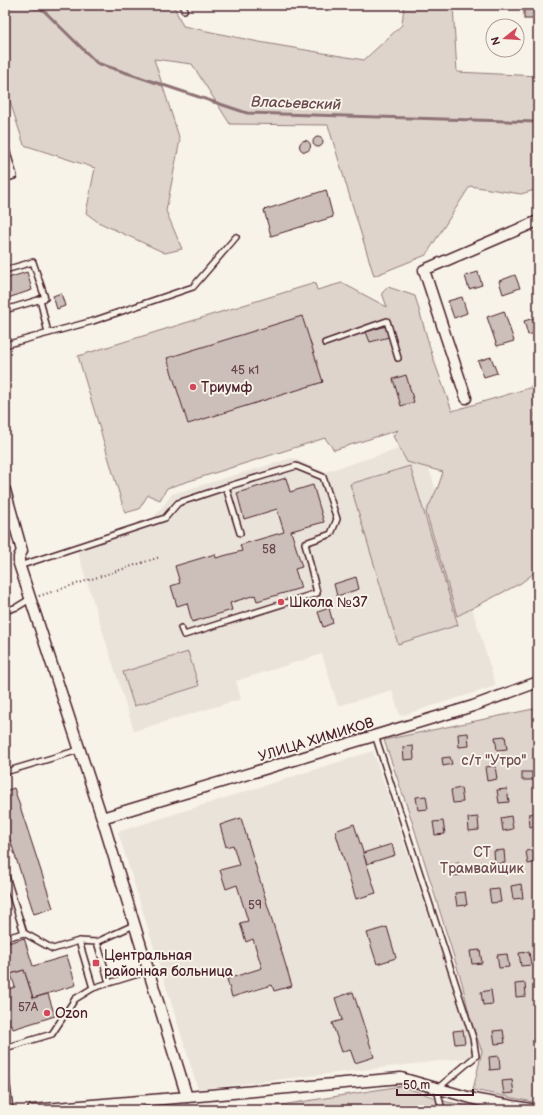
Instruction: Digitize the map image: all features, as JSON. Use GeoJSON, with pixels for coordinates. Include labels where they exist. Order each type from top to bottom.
{"type":"FeatureCollection","features":[{"type":"Feature","properties":{"kind":"street"},"geometry":{"type":"LineString","coordinates":[[466,398],[424,270],[538,221]]}},
{"type":"Feature","properties":{"kind":"street"},"geometry":{"type":"LineString","coordinates":[[5,490],[22,551],[19,557],[19,566],[102,818],[187,1097]]}},
{"type":"Feature","properties":{"kind":"street","name":"УЛИЦА ХИМИКОВ"},"geometry":{"type":"LineString","coordinates":[[102,818],[473,706],[538,682]]}},
{"type":"Feature","properties":{"kind":"street"},"geometry":{"type":"LineString","coordinates":[[33,1110],[401,1078],[478,1100],[536,1110]]}},
{"type":"Feature","properties":{"kind":"lane"},"geometry":{"type":"LineString","coordinates":[[5,146],[14,176],[5,179]]}},
{"type":"Feature","properties":{"kind":"lane"},"geometry":{"type":"LineString","coordinates":[[5,345],[93,321],[193,288],[236,237]]}},
{"type":"Feature","properties":{"kind":"lane"},"geometry":{"type":"LineString","coordinates":[[5,270],[33,262],[45,298],[5,310]]}},
{"type":"Feature","properties":{"kind":"lane"},"geometry":{"type":"LineString","coordinates":[[40,299],[48,333]]}},
{"type":"Feature","properties":{"kind":"lane"},"geometry":{"type":"LineString","coordinates":[[325,343],[387,321],[398,358]]}},
{"type":"Feature","properties":{"kind":"lane"},"geometry":{"type":"LineString","coordinates":[[19,566],[165,518],[178,503],[296,466],[323,477],[337,519],[331,534],[306,543],[317,593],[184,636],[181,628]]}},
{"type":"Feature","properties":{"kind":"lane"},"geometry":{"type":"LineString","coordinates":[[226,488],[240,533]]}},
{"type":"Feature","properties":{"kind":"lane"},"geometry":{"type":"LineString","coordinates":[[5,611],[17,607],[30,599]]}},
{"type":"Feature","properties":{"kind":"lane"},"geometry":{"type":"LineString","coordinates":[[375,736],[474,1038],[476,1056],[437,1089],[442,1110]]}},
{"type":"Feature","properties":{"kind":"lane"},"geometry":{"type":"LineString","coordinates":[[5,772],[79,750]]}},
{"type":"Feature","properties":{"kind":"lane"},"geometry":{"type":"LineString","coordinates":[[5,873],[24,933],[53,949],[79,941],[97,942],[134,925]]}},
{"type":"Feature","properties":{"kind":"lane"},"geometry":{"type":"LineString","coordinates":[[5,938],[24,933]]}},
{"type":"Feature","properties":{"kind":"lane"},"geometry":{"type":"LineString","coordinates":[[79,941],[93,988]]}},
{"type":"Feature","properties":{"kind":"lane"},"geometry":{"type":"LineString","coordinates":[[97,942],[109,982]]}},
{"type":"Feature","properties":{"kind":"lane"},"geometry":{"type":"LineString","coordinates":[[5,1048],[52,1034],[75,999],[93,988],[148,971]]}},
{"type":"Feature","properties":{"kind":"lane"},"geometry":{"type":"LineString","coordinates":[[5,1070],[10,1110]]}},
{"type":"Feature","properties":{"kind":"path"},"geometry":{"type":"LineString","coordinates":[[30,599],[160,558]]}},
{"type":"Feature","properties":{"kind":"shaded area","name":"Школа №37"},"geometry":{"type":"Polygon","coordinates":[[[421,442],[496,686],[400,716],[392,690],[338,706],[322,654],[236,681],[241,699],[134,731],[77,550],[146,528],[172,494],[292,458],[325,472],[421,442]]]}},
{"type":"Feature","properties":{"kind":"shaded area"},"geometry":{"type":"Polygon","coordinates":[[[373,751],[472,1045],[472,1054],[466,1058],[198,1089],[118,832],[373,751]]]}},
{"type":"Feature","properties":{"kind":"green space"},"geometry":{"type":"Polygon","coordinates":[[[5,5],[27,5],[35,9],[82,8],[99,5],[157,5],[174,7],[183,26],[259,42],[364,60],[402,25],[404,5],[453,5],[457,72],[538,76],[538,189],[521,194],[470,186],[426,255],[374,276],[328,125],[230,124],[192,64],[154,59],[180,140],[166,211],[182,249],[165,253],[98,222],[86,213],[95,168],[24,145],[5,86],[5,5]]]}},
{"type":"Feature","properties":{"kind":"green space"},"geometry":{"type":"Polygon","coordinates":[[[315,283],[317,290],[342,283],[387,307],[382,293],[388,287],[415,296],[433,358],[452,411],[536,386],[538,412],[535,414],[538,423],[538,570],[521,583],[457,616],[426,512],[438,487],[443,472],[407,462],[393,436],[398,430],[334,450],[325,438],[167,488],[160,500],[148,495],[139,509],[125,513],[78,356],[315,283]]]}},
{"type":"Feature","properties":{"kind":"green space"},"geometry":{"type":"Polygon","coordinates":[[[410,466],[458,625],[398,644],[350,484],[410,466]]]}},
{"type":"Feature","properties":{"kind":"green space"},"geometry":{"type":"Polygon","coordinates":[[[188,652],[199,686],[134,706],[123,672],[188,652]]]}},
{"type":"Feature","properties":{"kind":"green space","name":"СТ Трамвайщик"},"geometry":{"type":"Polygon","coordinates":[[[538,708],[538,1103],[473,1090],[482,1051],[471,1022],[462,983],[410,815],[384,740],[538,708]]]}},
{"type":"Feature","properties":{"kind":"green space"},"geometry":{"type":"Polygon","coordinates":[[[401,1086],[447,1102],[491,1110],[250,1110],[401,1086]]]}},
{"type":"Feature","properties":{"kind":"green space"},"geometry":{"type":"Polygon","coordinates":[[[134,1101],[193,1110],[58,1110],[134,1101]]]}},
{"type":"Feature","properties":{"kind":"building"},"geometry":{"type":"Polygon","coordinates":[[[472,5],[495,5],[495,8],[472,8],[472,5]]]}},
{"type":"Feature","properties":{"kind":"building"},"geometry":{"type":"Polygon","coordinates":[[[524,5],[538,5],[538,19],[524,18],[524,5]]]}},
{"type":"Feature","properties":{"kind":"building"},"geometry":{"type":"Polygon","coordinates":[[[316,137],[320,137],[323,142],[320,147],[316,147],[313,144],[313,140],[316,137]]]}},
{"type":"Feature","properties":{"kind":"building"},"geometry":{"type":"Polygon","coordinates":[[[303,141],[307,141],[309,142],[309,150],[303,151],[300,148],[300,144],[303,141]]]}},
{"type":"Feature","properties":{"kind":"building"},"geometry":{"type":"Polygon","coordinates":[[[326,190],[333,217],[271,236],[264,210],[326,190]]]}},
{"type":"Feature","properties":{"kind":"building"},"geometry":{"type":"Polygon","coordinates":[[[27,272],[32,290],[5,299],[5,279],[27,272]]]}},
{"type":"Feature","properties":{"kind":"building"},"geometry":{"type":"Polygon","coordinates":[[[478,272],[482,285],[469,289],[465,276],[478,272]]]}},
{"type":"Feature","properties":{"kind":"building"},"geometry":{"type":"Polygon","coordinates":[[[515,275],[520,288],[503,294],[499,281],[515,275]]]}},
{"type":"Feature","properties":{"kind":"building"},"geometry":{"type":"Polygon","coordinates":[[[61,293],[65,306],[57,309],[53,296],[61,293]]]}},
{"type":"Feature","properties":{"kind":"building"},"geometry":{"type":"Polygon","coordinates":[[[462,297],[467,313],[454,318],[448,301],[462,297]]]}},
{"type":"Feature","properties":{"kind":"building"},"geometry":{"type":"Polygon","coordinates":[[[504,311],[514,341],[497,346],[487,317],[504,311]]]}},
{"type":"Feature","properties":{"kind":"building"},"geometry":{"type":"Polygon","coordinates":[[[302,316],[323,382],[188,424],[167,358],[302,316]]]}},
{"type":"Feature","properties":{"kind":"building"},"geometry":{"type":"Polygon","coordinates":[[[534,318],[538,332],[528,335],[524,321],[534,318]]]}},
{"type":"Feature","properties":{"kind":"building"},"geometry":{"type":"Polygon","coordinates":[[[386,326],[389,337],[370,342],[366,332],[386,326]]]}},
{"type":"Feature","properties":{"kind":"building"},"geometry":{"type":"Polygon","coordinates":[[[491,357],[497,373],[484,377],[478,361],[491,357]]]}},
{"type":"Feature","properties":{"kind":"building"},"geometry":{"type":"Polygon","coordinates":[[[406,375],[414,402],[401,406],[393,379],[406,375]]]}},
{"type":"Feature","properties":{"kind":"building"},"geometry":{"type":"Polygon","coordinates":[[[286,478],[290,492],[313,485],[324,522],[291,531],[302,567],[295,569],[301,588],[257,601],[255,595],[230,603],[232,610],[192,622],[187,603],[177,606],[171,586],[180,583],[175,566],[215,554],[216,558],[242,551],[240,545],[284,532],[277,509],[244,519],[237,493],[286,478]]]}},
{"type":"Feature","properties":{"kind":"building"},"geometry":{"type":"Polygon","coordinates":[[[356,577],[359,589],[337,596],[334,584],[356,577]]]}},
{"type":"Feature","properties":{"kind":"building"},"geometry":{"type":"Polygon","coordinates":[[[329,608],[333,623],[323,627],[318,612],[329,608]]]}},
{"type":"Feature","properties":{"kind":"building"},"geometry":{"type":"Polygon","coordinates":[[[468,733],[469,746],[459,747],[458,734],[468,733]]]}},
{"type":"Feature","properties":{"kind":"building"},"geometry":{"type":"Polygon","coordinates":[[[505,736],[507,749],[497,750],[495,737],[505,736]]]}},
{"type":"Feature","properties":{"kind":"building"},"geometry":{"type":"Polygon","coordinates":[[[413,746],[414,759],[404,760],[403,747],[413,746]]]}},
{"type":"Feature","properties":{"kind":"building"},"geometry":{"type":"Polygon","coordinates":[[[450,757],[452,764],[443,766],[442,758],[450,757]]]}},
{"type":"Feature","properties":{"kind":"building"},"geometry":{"type":"Polygon","coordinates":[[[495,766],[497,779],[487,781],[485,767],[495,766]]]}},
{"type":"Feature","properties":{"kind":"building"},"geometry":{"type":"Polygon","coordinates":[[[522,772],[532,772],[532,780],[522,780],[522,772]]]}},
{"type":"Feature","properties":{"kind":"building"},"geometry":{"type":"Polygon","coordinates":[[[14,788],[53,908],[34,914],[5,824],[5,791],[14,788]]]}},
{"type":"Feature","properties":{"kind":"building"},"geometry":{"type":"Polygon","coordinates":[[[461,788],[463,802],[453,803],[451,790],[461,788]]]}},
{"type":"Feature","properties":{"kind":"building"},"geometry":{"type":"Polygon","coordinates":[[[507,789],[509,802],[499,803],[497,790],[507,789]]]}},
{"type":"Feature","properties":{"kind":"building"},"geometry":{"type":"Polygon","coordinates":[[[426,796],[428,809],[418,810],[416,797],[426,796]]]}},
{"type":"Feature","properties":{"kind":"building"},"geometry":{"type":"Polygon","coordinates":[[[538,813],[538,826],[530,827],[529,814],[538,813]]]}},
{"type":"Feature","properties":{"kind":"building"},"geometry":{"type":"Polygon","coordinates":[[[511,816],[513,829],[503,831],[501,818],[511,816]]]}},
{"type":"Feature","properties":{"kind":"building"},"geometry":{"type":"Polygon","coordinates":[[[478,817],[479,830],[469,831],[468,818],[478,817]]]}},
{"type":"Feature","properties":{"kind":"building"},"geometry":{"type":"Polygon","coordinates":[[[241,818],[292,986],[274,991],[272,985],[232,997],[227,979],[262,968],[253,939],[246,942],[240,923],[248,921],[237,885],[226,889],[220,870],[239,865],[233,845],[226,847],[220,825],[241,818]]]}},
{"type":"Feature","properties":{"kind":"building"},"geometry":{"type":"Polygon","coordinates":[[[443,821],[445,834],[435,835],[433,822],[443,821]]]}},
{"type":"Feature","properties":{"kind":"building"},"geometry":{"type":"Polygon","coordinates":[[[354,824],[376,893],[356,899],[335,831],[354,824]]]}},
{"type":"Feature","properties":{"kind":"building"},"geometry":{"type":"Polygon","coordinates":[[[392,844],[395,855],[367,864],[363,853],[392,844]]]}},
{"type":"Feature","properties":{"kind":"building"},"geometry":{"type":"Polygon","coordinates":[[[536,849],[538,862],[528,864],[526,851],[536,849]]]}},
{"type":"Feature","properties":{"kind":"building"},"geometry":{"type":"Polygon","coordinates":[[[504,850],[505,863],[495,864],[494,851],[504,850]]]}},
{"type":"Feature","properties":{"kind":"building"},"geometry":{"type":"Polygon","coordinates":[[[459,862],[461,875],[451,876],[449,863],[459,862]]]}},
{"type":"Feature","properties":{"kind":"building"},"geometry":{"type":"Polygon","coordinates":[[[521,884],[523,898],[513,899],[511,886],[521,884]]]}},
{"type":"Feature","properties":{"kind":"building"},"geometry":{"type":"Polygon","coordinates":[[[499,889],[501,902],[491,903],[489,890],[499,889]]]}},
{"type":"Feature","properties":{"kind":"building"},"geometry":{"type":"Polygon","coordinates":[[[465,892],[467,905],[457,906],[455,893],[465,892]]]}},
{"type":"Feature","properties":{"kind":"building"},"geometry":{"type":"Polygon","coordinates":[[[387,927],[396,958],[377,964],[367,933],[387,927]]]}},
{"type":"Feature","properties":{"kind":"building"},"geometry":{"type":"Polygon","coordinates":[[[24,938],[33,966],[67,956],[76,985],[33,998],[24,970],[5,976],[5,944],[24,938]]]}},
{"type":"Feature","properties":{"kind":"building"},"geometry":{"type":"Polygon","coordinates":[[[480,950],[482,963],[472,964],[470,951],[480,950]]]}},
{"type":"Feature","properties":{"kind":"building"},"geometry":{"type":"Polygon","coordinates":[[[529,952],[531,965],[521,966],[519,953],[529,952]]]}},
{"type":"Feature","properties":{"kind":"building"},"geometry":{"type":"Polygon","coordinates":[[[507,954],[509,967],[499,968],[497,955],[507,954]]]}},
{"type":"Feature","properties":{"kind":"building"},"geometry":{"type":"Polygon","coordinates":[[[24,970],[33,998],[48,994],[55,1016],[13,1029],[11,1024],[5,1026],[5,990],[15,987],[11,974],[24,970]]]}},
{"type":"Feature","properties":{"kind":"building"},"geometry":{"type":"Polygon","coordinates":[[[525,983],[526,996],[516,997],[515,984],[525,983]]]}},
{"type":"Feature","properties":{"kind":"building"},"geometry":{"type":"Polygon","coordinates":[[[491,990],[493,1004],[483,1005],[481,992],[491,990]]]}},
{"type":"Feature","properties":{"kind":"building"},"geometry":{"type":"Polygon","coordinates":[[[353,992],[374,1057],[355,1063],[350,1049],[342,1052],[332,1023],[342,1020],[335,998],[353,992]]]}},
{"type":"Feature","properties":{"kind":"building"},"geometry":{"type":"Polygon","coordinates":[[[463,1030],[465,1043],[455,1044],[453,1031],[463,1030]]]}},
{"type":"Feature","properties":{"kind":"building"},"geometry":{"type":"Polygon","coordinates":[[[503,1030],[505,1043],[495,1044],[493,1031],[503,1030]]]}},
{"type":"Feature","properties":{"kind":"building"},"geometry":{"type":"Polygon","coordinates":[[[499,1056],[500,1069],[490,1070],[489,1057],[499,1056]]]}},
{"type":"Feature","properties":{"kind":"building"},"geometry":{"type":"Polygon","coordinates":[[[512,1080],[514,1093],[504,1094],[502,1081],[512,1080]]]}},
{"type":"Feature","properties":{"kind":"waterway","name":"Власьевский"},"geometry":{"type":"LineString","coordinates":[[38,5],[97,63],[247,113],[538,122]]}},
{"type":"Feature","properties":{"kind":"place","name":"Триумф"},"geometry":{"type":"Point","coordinates":[193,387]}},
{"type":"Feature","properties":{"kind":"place","name":"Школа №37"},"geometry":{"type":"Point","coordinates":[281,602]}},
{"type":"Feature","properties":{"kind":"place","name":"Центральная районная больница"},"geometry":{"type":"Point","coordinates":[96,963]}},
{"type":"Feature","properties":{"kind":"place","name":"Ozon"},"geometry":{"type":"Point","coordinates":[47,1013]}},
{"type":"Feature","properties":{"kind":"park label","name":"с/т \"Утро\""},"geometry":{"type":"Point","coordinates":[494,760]}}]}
